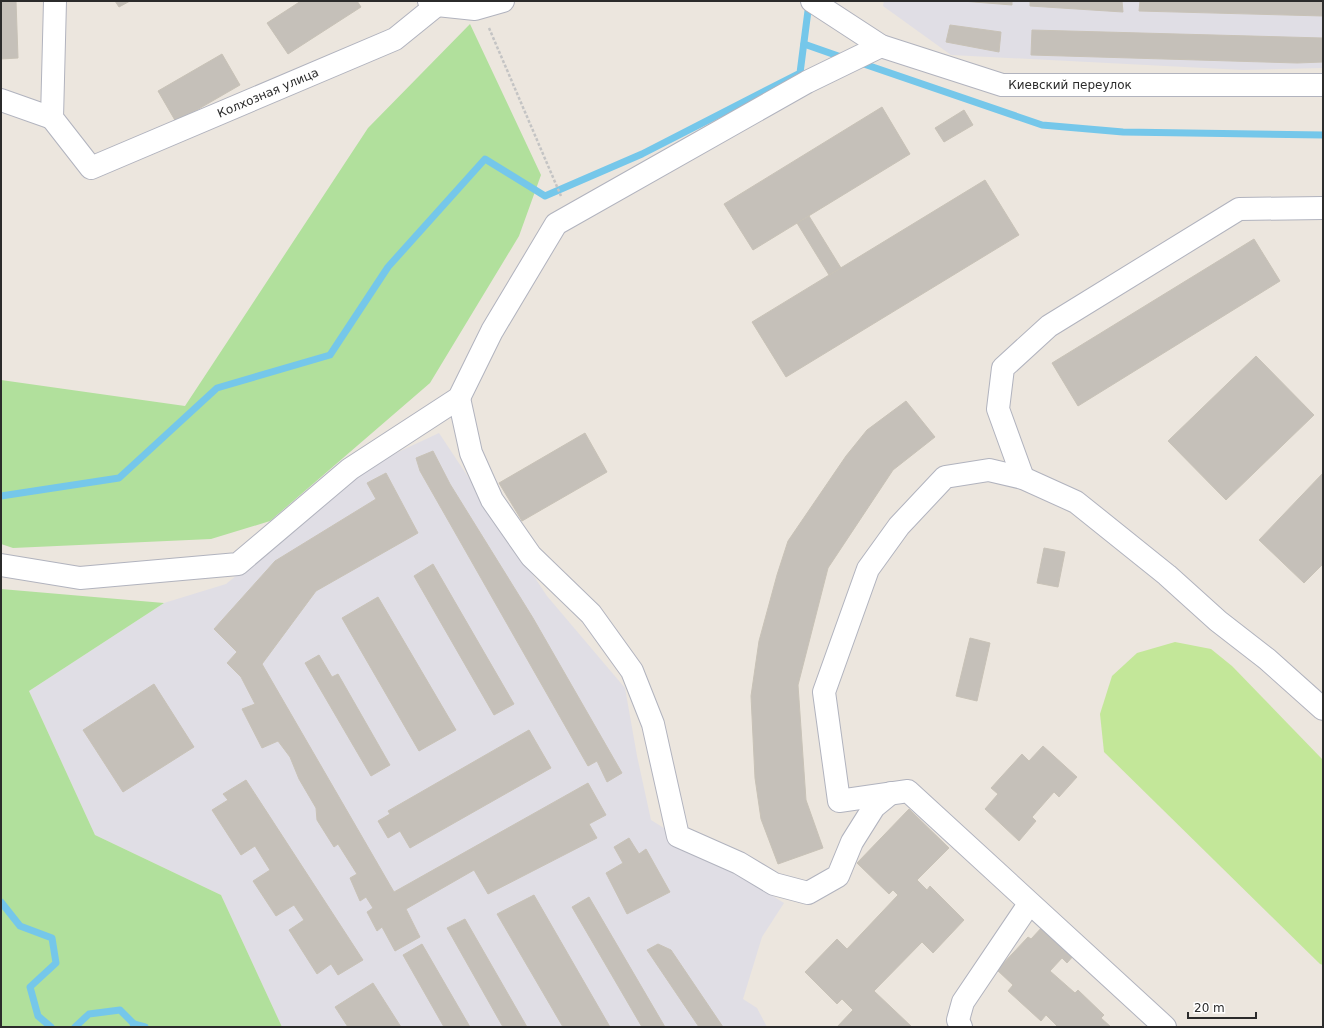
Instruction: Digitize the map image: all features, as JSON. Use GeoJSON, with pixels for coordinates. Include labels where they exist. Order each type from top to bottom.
{"type":"FeatureCollection","features":[{"type":"Feature","properties":{"kind":"street"},"geometry":{"type":"LineString","coordinates":[[1,100],[52,118],[55,1]]}},
{"type":"Feature","properties":{"kind":"street"},"geometry":{"type":"LineString","coordinates":[[433,3],[475,8],[503,1]]}},
{"type":"Feature","properties":{"kind":"street","name":"Колхозная улица"},"geometry":{"type":"LineString","coordinates":[[52,118],[92,168],[395,39],[433,3]]}},
{"type":"Feature","properties":{"kind":"street","name":"Киевский переулок"},"geometry":{"type":"LineString","coordinates":[[818,5],[874,49],[1002,85],[1323,86]]}},
{"type":"Feature","properties":{"kind":"street"},"geometry":{"type":"LineString","coordinates":[[1,565],[80,578],[238,564],[350,469],[459,398],[492,331],[556,224],[800,86],[874,49]]}},
{"type":"Feature","properties":{"kind":"street"},"geometry":{"type":"LineString","coordinates":[[1023,478],[998,409],[1003,368],[1049,326],[1239,209],[1323,208]]}},
{"type":"Feature","properties":{"kind":"street"},"geometry":{"type":"LineString","coordinates":[[459,398],[471,453],[492,500],[531,556],[591,614],[632,671],[653,724],[678,836],[739,863],[774,884],[808,893],[838,876],[852,842],[874,807],[892,793]]}},
{"type":"Feature","properties":{"kind":"street"},"geometry":{"type":"LineString","coordinates":[[1165,1027],[1029,904],[908,791],[839,801],[824,692],[868,568],[899,526],[945,477],[989,470],[1023,478],[1076,502],[1167,575],[1218,621],[1267,659],[1323,709]]}},
{"type":"Feature","properties":{"kind":"street"},"geometry":{"type":"LineString","coordinates":[[961,1027],[958,1020],[963,1002],[1029,904]]}},
{"type":"Feature","properties":{"kind":"path"},"geometry":{"type":"LineString","coordinates":[[480,7],[562,197]]}},
{"type":"Feature","properties":{"kind":"shaded area"},"geometry":{"type":"Polygon","coordinates":[[[884,1],[1323,1],[1323,68],[1243,70],[951,55],[883,6],[884,1]]]}},
{"type":"Feature","properties":{"kind":"shaded area"},"geometry":{"type":"Polygon","coordinates":[[[439,433],[547,596],[625,688],[637,756],[651,820],[784,903],[762,937],[743,999],[757,1008],[767,1027],[282,1027],[221,895],[95,835],[29,691],[164,603],[226,584],[377,462],[439,433]]]}},
{"type":"Feature","properties":{"kind":"green space"},"geometry":{"type":"Polygon","coordinates":[[[470,24],[541,175],[519,236],[430,383],[270,521],[211,539],[13,548],[1,544],[1,380],[185,406],[368,128],[470,24]]]}},
{"type":"Feature","properties":{"kind":"green space"},"geometry":{"type":"Polygon","coordinates":[[[1,589],[164,603],[29,691],[95,835],[221,895],[282,1027],[1,1027],[1,589]]]}},
{"type":"Feature","properties":{"kind":"green space"},"geometry":{"type":"Polygon","coordinates":[[[1175,642],[1211,649],[1232,666],[1323,760],[1323,965],[1320,964],[1104,752],[1100,714],[1112,676],[1137,653],[1175,642]]]}},
{"type":"Feature","properties":{"kind":"building"},"geometry":{"type":"Polygon","coordinates":[[[1,1],[16,1],[18,58],[1,59],[1,1]]]}},
{"type":"Feature","properties":{"kind":"building"},"geometry":{"type":"Polygon","coordinates":[[[115,1],[130,1],[119,7],[115,1]]]}},
{"type":"Feature","properties":{"kind":"building"},"geometry":{"type":"Polygon","coordinates":[[[301,1],[357,1],[361,7],[288,54],[267,23],[301,1]]]}},
{"type":"Feature","properties":{"kind":"building"},"geometry":{"type":"Polygon","coordinates":[[[962,1],[1012,1],[1012,5],[962,1]]]}},
{"type":"Feature","properties":{"kind":"building"},"geometry":{"type":"Polygon","coordinates":[[[1030,1],[1122,1],[1123,12],[1030,6],[1030,1]]]}},
{"type":"Feature","properties":{"kind":"building"},"geometry":{"type":"Polygon","coordinates":[[[1140,1],[1323,1],[1323,16],[1139,11],[1140,1]]]}},
{"type":"Feature","properties":{"kind":"building"},"geometry":{"type":"Polygon","coordinates":[[[950,25],[1001,32],[999,52],[946,42],[950,25]]]}},
{"type":"Feature","properties":{"kind":"building"},"geometry":{"type":"Polygon","coordinates":[[[1032,30],[1323,38],[1323,62],[1297,63],[1031,55],[1032,30]]]}},
{"type":"Feature","properties":{"kind":"building"},"geometry":{"type":"Polygon","coordinates":[[[222,54],[240,85],[176,122],[158,91],[222,54]]]}},
{"type":"Feature","properties":{"kind":"building"},"geometry":{"type":"Polygon","coordinates":[[[882,107],[910,154],[753,250],[724,204],[882,107]]]}},
{"type":"Feature","properties":{"kind":"building"},"geometry":{"type":"Polygon","coordinates":[[[964,110],[973,125],[944,142],[935,128],[964,110]]]}},
{"type":"Feature","properties":{"kind":"building"},"geometry":{"type":"Polygon","coordinates":[[[985,180],[1019,235],[786,377],[752,322],[985,180]]]}},
{"type":"Feature","properties":{"kind":"building"},"geometry":{"type":"Polygon","coordinates":[[[809,216],[841,268],[829,275],[797,223],[809,216]]]}},
{"type":"Feature","properties":{"kind":"building"},"geometry":{"type":"Polygon","coordinates":[[[1254,239],[1280,281],[1078,406],[1052,363],[1254,239]]]}},
{"type":"Feature","properties":{"kind":"building"},"geometry":{"type":"Polygon","coordinates":[[[1256,356],[1314,415],[1226,500],[1168,441],[1256,356]]]}},
{"type":"Feature","properties":{"kind":"building"},"geometry":{"type":"Polygon","coordinates":[[[906,401],[935,437],[893,470],[828,568],[798,685],[806,800],[823,848],[778,864],[761,819],[755,778],[751,696],[759,641],[777,575],[788,541],[846,456],[867,430],[906,401]]]}},
{"type":"Feature","properties":{"kind":"building"},"geometry":{"type":"Polygon","coordinates":[[[585,433],[607,472],[522,521],[499,483],[585,433]]]}},
{"type":"Feature","properties":{"kind":"building"},"geometry":{"type":"Polygon","coordinates":[[[433,451],[450,484],[533,618],[622,773],[607,782],[597,761],[588,766],[420,471],[416,458],[433,451]]]}},
{"type":"Feature","properties":{"kind":"building"},"geometry":{"type":"Polygon","coordinates":[[[386,473],[418,533],[316,591],[262,664],[394,892],[588,783],[606,815],[589,824],[597,838],[488,894],[474,870],[406,909],[420,937],[395,951],[382,927],[377,931],[367,912],[373,908],[366,897],[360,901],[350,878],[357,874],[338,844],[334,847],[317,820],[316,808],[299,779],[290,757],[278,741],[262,748],[242,709],[255,704],[241,677],[227,663],[237,652],[214,629],[275,561],[376,499],[367,483],[386,473]]]}},
{"type":"Feature","properties":{"kind":"building"},"geometry":{"type":"Polygon","coordinates":[[[1323,473],[1323,564],[1304,583],[1259,540],[1323,473]]]}},
{"type":"Feature","properties":{"kind":"building"},"geometry":{"type":"Polygon","coordinates":[[[1044,548],[1065,552],[1058,587],[1037,583],[1044,548]]]}},
{"type":"Feature","properties":{"kind":"building"},"geometry":{"type":"Polygon","coordinates":[[[433,564],[514,704],[494,715],[414,576],[433,564]]]}},
{"type":"Feature","properties":{"kind":"building"},"geometry":{"type":"Polygon","coordinates":[[[378,597],[456,730],[419,751],[342,618],[378,597]]]}},
{"type":"Feature","properties":{"kind":"building"},"geometry":{"type":"Polygon","coordinates":[[[970,638],[990,643],[977,701],[956,696],[970,638]]]}},
{"type":"Feature","properties":{"kind":"building"},"geometry":{"type":"Polygon","coordinates":[[[319,655],[332,677],[338,674],[390,765],[371,776],[305,663],[319,655]]]}},
{"type":"Feature","properties":{"kind":"building"},"geometry":{"type":"Polygon","coordinates":[[[154,684],[194,747],[123,792],[83,730],[154,684]]]}},
{"type":"Feature","properties":{"kind":"building"},"geometry":{"type":"Polygon","coordinates":[[[529,730],[551,768],[410,848],[400,831],[388,838],[378,821],[390,814],[388,811],[529,730]]]}},
{"type":"Feature","properties":{"kind":"building"},"geometry":{"type":"Polygon","coordinates":[[[1043,746],[1077,777],[1059,797],[1054,792],[1032,817],[1036,821],[1019,841],[985,809],[998,794],[991,788],[1022,754],[1029,761],[1043,746]]]}},
{"type":"Feature","properties":{"kind":"building"},"geometry":{"type":"Polygon","coordinates":[[[246,780],[363,960],[338,975],[331,964],[317,974],[289,930],[304,920],[294,905],[276,916],[253,881],[270,870],[255,846],[241,855],[212,810],[228,800],[223,794],[246,780]]]}},
{"type":"Feature","properties":{"kind":"building"},"geometry":{"type":"Polygon","coordinates":[[[909,809],[949,848],[917,880],[927,890],[930,886],[964,920],[933,953],[922,942],[874,991],[912,1027],[837,1027],[853,1010],[842,999],[837,1004],[805,972],[837,939],[847,949],[898,895],[893,890],[889,894],[857,863],[909,809]]]}},
{"type":"Feature","properties":{"kind":"building"},"geometry":{"type":"Polygon","coordinates":[[[629,838],[639,854],[646,849],[670,892],[627,914],[606,873],[623,863],[614,847],[629,838]]]}},
{"type":"Feature","properties":{"kind":"building"},"geometry":{"type":"Polygon","coordinates":[[[534,895],[610,1027],[563,1027],[497,914],[534,895]]]}},
{"type":"Feature","properties":{"kind":"building"},"geometry":{"type":"Polygon","coordinates":[[[589,897],[665,1027],[642,1027],[572,907],[589,897]]]}},
{"type":"Feature","properties":{"kind":"building"},"geometry":{"type":"Polygon","coordinates":[[[465,919],[527,1027],[503,1027],[447,928],[465,919]]]}},
{"type":"Feature","properties":{"kind":"building"},"geometry":{"type":"Polygon","coordinates":[[[1044,925],[1075,954],[1067,963],[1062,958],[1050,971],[1075,993],[1078,990],[1104,1015],[1101,1018],[1111,1027],[1058,1027],[1046,1015],[1041,1021],[1008,991],[1013,985],[997,970],[1028,937],[1031,939],[1044,925]]]}},
{"type":"Feature","properties":{"kind":"building"},"geometry":{"type":"Polygon","coordinates":[[[422,944],[470,1027],[444,1027],[403,955],[422,944]]]}},
{"type":"Feature","properties":{"kind":"building"},"geometry":{"type":"Polygon","coordinates":[[[658,944],[671,950],[723,1027],[699,1027],[647,950],[658,944]]]}},
{"type":"Feature","properties":{"kind":"building"},"geometry":{"type":"Polygon","coordinates":[[[373,983],[401,1027],[348,1027],[335,1007],[373,983]]]}},
{"type":"Feature","properties":{"kind":"waterway"},"geometry":{"type":"LineString","coordinates":[[1,496],[119,478],[217,388],[330,355],[388,267],[485,159],[545,196],[642,154],[800,73],[809,3]]}},
{"type":"Feature","properties":{"kind":"waterway"},"geometry":{"type":"LineString","coordinates":[[804,44],[844,58]]}},
{"type":"Feature","properties":{"kind":"waterway"},"geometry":{"type":"LineString","coordinates":[[858,62],[1042,125],[1123,132],[1323,135]]}},
{"type":"Feature","properties":{"kind":"waterway"},"geometry":{"type":"LineString","coordinates":[[1,902],[20,926],[52,938],[56,963],[30,987],[38,1016],[51,1027]]}},
{"type":"Feature","properties":{"kind":"waterway"},"geometry":{"type":"LineString","coordinates":[[75,1027],[89,1014],[120,1010],[134,1024],[133,1027]]}},
{"type":"Feature","properties":{"kind":"waterway"},"geometry":{"type":"LineString","coordinates":[[134,1024],[145,1027]]}}]}
